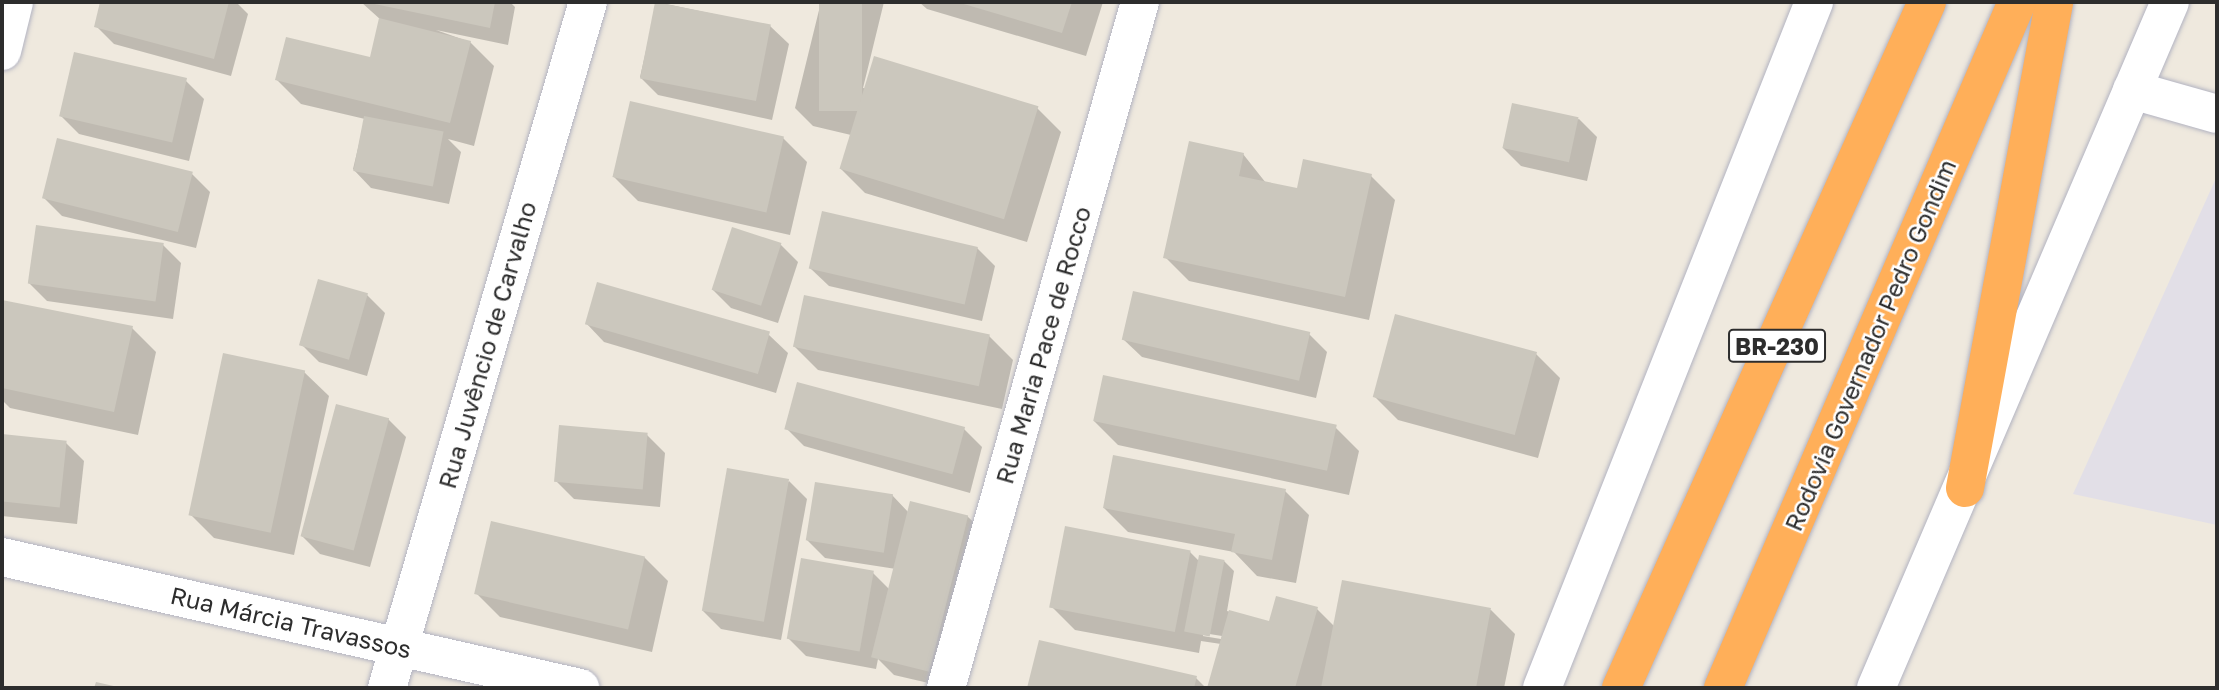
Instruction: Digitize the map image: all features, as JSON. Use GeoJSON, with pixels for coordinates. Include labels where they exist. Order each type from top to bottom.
{"type":"FeatureCollection","features":[{"type":"Feature","properties":{"kind":"highway","name":"BR-230"},"geometry":{"type":"LineString","coordinates":[[1621,688],[1927,2]]}},
{"type":"Feature","properties":{"kind":"highway","name":"Rodovia Governador Pedro Gondim"},"geometry":{"type":"LineString","coordinates":[[1723,688],[2017,2]]}},
{"type":"Feature","properties":{"kind":"highway"},"geometry":{"type":"LineString","coordinates":[[1965,488],[2054,2]]}},
{"type":"Feature","properties":{"kind":"street"},"geometry":{"type":"LineString","coordinates":[[2,51],[14,2]]}},
{"type":"Feature","properties":{"kind":"street","name":"Rua Juvêncio de Carvalho"},"geometry":{"type":"LineString","coordinates":[[387,688],[589,2]]}},
{"type":"Feature","properties":{"kind":"street","name":"Rua Maria Pace de Rocco"},"geometry":{"type":"LineString","coordinates":[[946,688],[1140,2]]}},
{"type":"Feature","properties":{"kind":"street"},"geometry":{"type":"LineString","coordinates":[[1542,688],[1814,2]]}},
{"type":"Feature","properties":{"kind":"street"},"geometry":{"type":"LineString","coordinates":[[1877,688],[1965,488],[2170,2]]}},
{"type":"Feature","properties":{"kind":"street"},"geometry":{"type":"LineString","coordinates":[[2132,90],[2217,114]]}},
{"type":"Feature","properties":{"kind":"street","name":"Rua Márcia Travassos"},"geometry":{"type":"LineString","coordinates":[[2,557],[580,688]]}},
{"type":"Feature","properties":{"kind":"shaded area"},"geometry":{"type":"Polygon","coordinates":[[[2217,176],[2217,525],[2073,494],[2217,176]]]}},
{"type":"Feature","properties":{"kind":"building"},"geometry":{"type":"Polygon","coordinates":[[[100,2],[229,2],[214,59],[94,27],[100,2]]]}},
{"type":"Feature","properties":{"kind":"building"},"geometry":{"type":"Polygon","coordinates":[[[365,2],[495,2],[490,28],[365,2]]]}},
{"type":"Feature","properties":{"kind":"building"},"geometry":{"type":"Polygon","coordinates":[[[655,2],[771,25],[756,101],[640,79],[655,2]]]}},
{"type":"Feature","properties":{"kind":"building"},"geometry":{"type":"Polygon","coordinates":[[[819,2],[862,2],[862,111],[819,111],[819,2]]]}},
{"type":"Feature","properties":{"kind":"building"},"geometry":{"type":"Polygon","coordinates":[[[957,2],[1072,2],[1062,33],[957,2]]]}},
{"type":"Feature","properties":{"kind":"building"},"geometry":{"type":"Polygon","coordinates":[[[379,18],[471,41],[450,123],[275,80],[286,37],[370,57],[379,18]]]}},
{"type":"Feature","properties":{"kind":"building"},"geometry":{"type":"Polygon","coordinates":[[[74,52],[187,78],[172,142],[59,116],[74,52]]]}},
{"type":"Feature","properties":{"kind":"building"},"geometry":{"type":"Polygon","coordinates":[[[874,56],[1038,106],[1004,219],[840,169],[874,56]]]}},
{"type":"Feature","properties":{"kind":"building"},"geometry":{"type":"Polygon","coordinates":[[[630,101],[784,137],[766,213],[612,177],[630,101]]]}},
{"type":"Feature","properties":{"kind":"building"},"geometry":{"type":"Polygon","coordinates":[[[1512,103],[1579,117],[1569,162],[1502,148],[1512,103]]]}},
{"type":"Feature","properties":{"kind":"building"},"geometry":{"type":"Polygon","coordinates":[[[364,116],[444,131],[433,186],[353,171],[364,116]]]}},
{"type":"Feature","properties":{"kind":"building"},"geometry":{"type":"Polygon","coordinates":[[[57,138],[193,172],[178,232],[42,198],[57,138]]]}},
{"type":"Feature","properties":{"kind":"building"},"geometry":{"type":"Polygon","coordinates":[[[1189,141],[1244,153],[1239,176],[1297,188],[1303,159],[1372,174],[1345,297],[1163,258],[1189,141]]]}},
{"type":"Feature","properties":{"kind":"building"},"geometry":{"type":"Polygon","coordinates":[[[822,211],[978,247],[965,304],[809,268],[822,211]]]}},
{"type":"Feature","properties":{"kind":"building"},"geometry":{"type":"Polygon","coordinates":[[[36,225],[164,243],[156,301],[28,283],[36,225]]]}},
{"type":"Feature","properties":{"kind":"building"},"geometry":{"type":"Polygon","coordinates":[[[732,227],[781,243],[761,306],[712,290],[732,227]]]}},
{"type":"Feature","properties":{"kind":"building"},"geometry":{"type":"Polygon","coordinates":[[[318,279],[368,293],[349,360],[299,345],[318,279]]]}},
{"type":"Feature","properties":{"kind":"building"},"geometry":{"type":"Polygon","coordinates":[[[597,282],[770,332],[758,374],[585,324],[597,282]]]}},
{"type":"Feature","properties":{"kind":"building"},"geometry":{"type":"Polygon","coordinates":[[[1133,291],[1310,332],[1299,381],[1122,340],[1133,291]]]}},
{"type":"Feature","properties":{"kind":"building"},"geometry":{"type":"Polygon","coordinates":[[[804,295],[990,335],[979,386],[793,347],[804,295]]]}},
{"type":"Feature","properties":{"kind":"building"},"geometry":{"type":"Polygon","coordinates":[[[2,300],[133,326],[114,412],[2,388],[2,300]]]}},
{"type":"Feature","properties":{"kind":"building"},"geometry":{"type":"Polygon","coordinates":[[[1395,314],[1537,352],[1515,435],[1373,397],[1395,314]]]}},
{"type":"Feature","properties":{"kind":"building"},"geometry":{"type":"Polygon","coordinates":[[[223,353],[305,370],[271,533],[188,515],[223,353]]]}},
{"type":"Feature","properties":{"kind":"building"},"geometry":{"type":"Polygon","coordinates":[[[1103,375],[1337,425],[1327,471],[1093,421],[1103,375]]]}},
{"type":"Feature","properties":{"kind":"building"},"geometry":{"type":"Polygon","coordinates":[[[797,382],[965,427],[952,474],[784,429],[797,382]]]}},
{"type":"Feature","properties":{"kind":"building"},"geometry":{"type":"Polygon","coordinates":[[[336,404],[389,418],[354,551],[301,536],[336,404]]]}},
{"type":"Feature","properties":{"kind":"building"},"geometry":{"type":"Polygon","coordinates":[[[559,425],[648,433],[643,490],[554,482],[559,425]]]}},
{"type":"Feature","properties":{"kind":"building"},"geometry":{"type":"Polygon","coordinates":[[[2,434],[67,441],[60,507],[2,501],[2,434]]]}},
{"type":"Feature","properties":{"kind":"building"},"geometry":{"type":"Polygon","coordinates":[[[1113,455],[1286,489],[1272,560],[1231,552],[1235,534],[1103,508],[1113,455]]]}},
{"type":"Feature","properties":{"kind":"building"},"geometry":{"type":"Polygon","coordinates":[[[727,468],[789,479],[764,622],[702,611],[727,468]]]}},
{"type":"Feature","properties":{"kind":"building"},"geometry":{"type":"Polygon","coordinates":[[[815,482],[893,494],[884,553],[806,540],[815,482]]]}},
{"type":"Feature","properties":{"kind":"building"},"geometry":{"type":"Polygon","coordinates":[[[910,501],[968,516],[929,672],[871,657],[910,501]]]}},
{"type":"Feature","properties":{"kind":"building"},"geometry":{"type":"Polygon","coordinates":[[[491,521],[645,557],[628,630],[474,594],[491,521]]]}},
{"type":"Feature","properties":{"kind":"building"},"geometry":{"type":"Polygon","coordinates":[[[1065,526],[1191,550],[1175,632],[1049,607],[1065,526]]]}},
{"type":"Feature","properties":{"kind":"building"},"geometry":{"type":"Polygon","coordinates":[[[1199,555],[1225,560],[1210,637],[1184,632],[1199,555]]]}},
{"type":"Feature","properties":{"kind":"building"},"geometry":{"type":"Polygon","coordinates":[[[801,558],[874,571],[860,652],[787,639],[801,558]]]}},
{"type":"Feature","properties":{"kind":"building"},"geometry":{"type":"Polygon","coordinates":[[[1342,580],[1491,608],[1476,688],[1321,688],[1342,580]]]}},
{"type":"Feature","properties":{"kind":"building"},"geometry":{"type":"Polygon","coordinates":[[[1276,596],[1318,607],[1295,688],[1207,688],[1229,610],[1269,621],[1276,596]]]}},
{"type":"Feature","properties":{"kind":"building"},"geometry":{"type":"Polygon","coordinates":[[[1039,640],[1197,676],[1194,688],[1027,688],[1039,640]]]}},
{"type":"Feature","properties":{"kind":"building"},"geometry":{"type":"Polygon","coordinates":[[[96,682],[118,687],[118,688],[94,688],[96,682]]]}}]}
